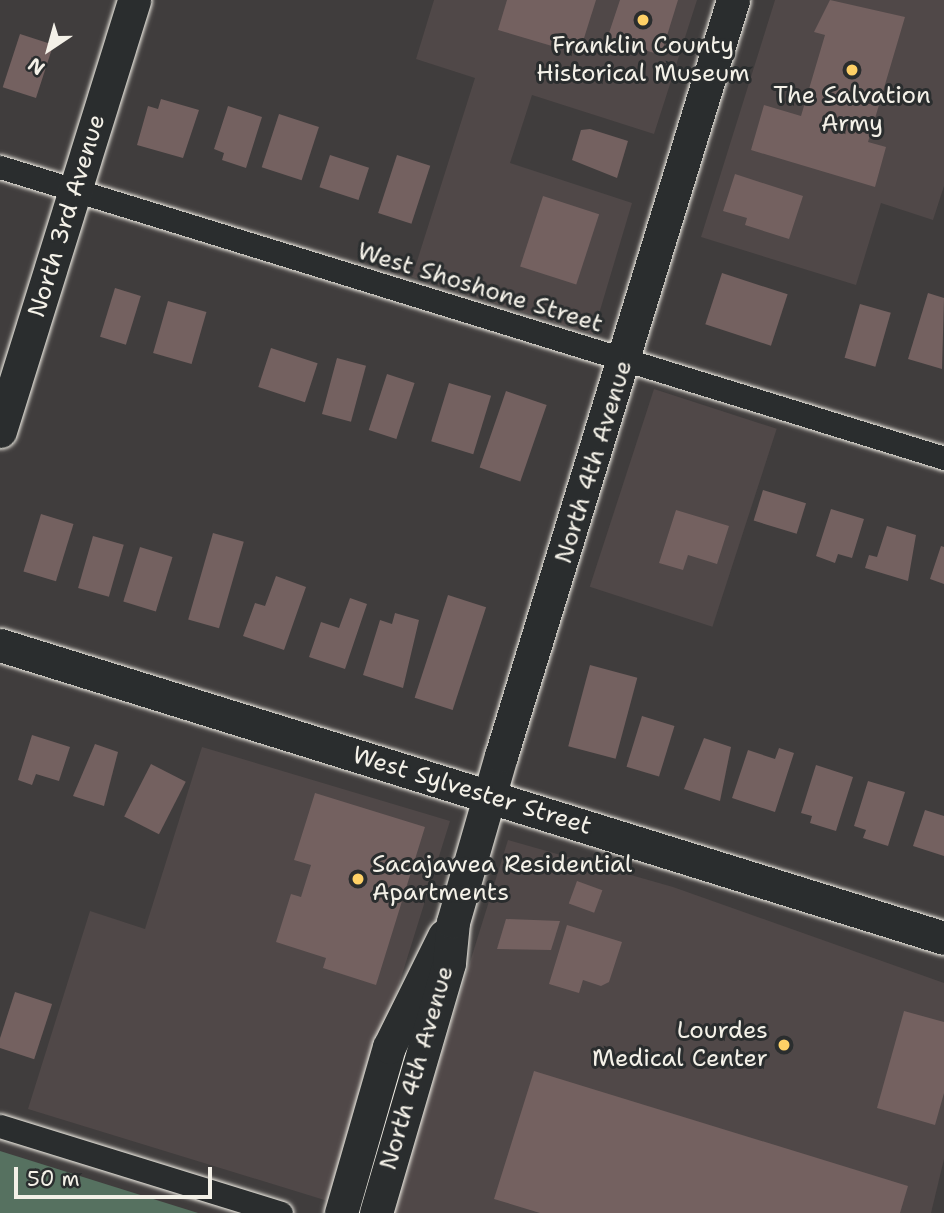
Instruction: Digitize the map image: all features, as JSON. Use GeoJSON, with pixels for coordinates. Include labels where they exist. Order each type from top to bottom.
{"type":"FeatureCollection","features":[{"type":"Feature","properties":{"kind":"main road","name":"North 3rd Avenue"},"geometry":{"type":"LineString","coordinates":[[0,431],[134,0]]}},
{"type":"Feature","properties":{"kind":"main road","name":"North 4th Avenue"},"geometry":{"type":"LineString","coordinates":[[376,1213],[449,963],[453,922],[626,360],[733,0]]}},
{"type":"Feature","properties":{"kind":"main road","name":"West Sylvester Street"},"geometry":{"type":"LineString","coordinates":[[0,645],[944,938]]}},
{"type":"Feature","properties":{"kind":"main road","name":"North 4th Avenue"},"geometry":{"type":"LineString","coordinates":[[341,1213],[389,1047],[429,957],[453,922]]}},
{"type":"Feature","properties":{"kind":"street","name":"West Shoshone Street"},"geometry":{"type":"LineString","coordinates":[[0,167],[944,458]]}},
{"type":"Feature","properties":{"kind":"street"},"geometry":{"type":"LineString","coordinates":[[0,1126],[281,1213]]}},
{"type":"Feature","properties":{"kind":"shaded area"},"geometry":{"type":"Polygon","coordinates":[[[434,0],[697,0],[654,134],[532,95],[510,163],[632,203],[593,334],[412,277],[475,78],[416,59],[434,0]]]}},
{"type":"Feature","properties":{"kind":"shaded area"},"geometry":{"type":"Polygon","coordinates":[[[775,0],[944,0],[944,186],[933,220],[881,203],[856,285],[701,237],[775,0]]]}},
{"type":"Feature","properties":{"kind":"shaded area"},"geometry":{"type":"Polygon","coordinates":[[[654,389],[777,429],[712,627],[590,587],[654,389]]]}},
{"type":"Feature","properties":{"kind":"shaded area"},"geometry":{"type":"Polygon","coordinates":[[[202,747],[450,821],[331,1202],[28,1109],[90,911],[145,929],[202,747]]]}},
{"type":"Feature","properties":{"kind":"shaded area","name":"Lourdes Medical Center"},"geometry":{"type":"Polygon","coordinates":[[[508,840],[673,887],[944,983],[944,1159],[931,1213],[392,1213],[508,840]]]}},
{"type":"Feature","properties":{"kind":"green space"},"geometry":{"type":"Polygon","coordinates":[[[0,1151],[198,1213],[0,1213],[0,1151]]]}},
{"type":"Feature","properties":{"kind":"building"},"geometry":{"type":"Polygon","coordinates":[[[507,0],[596,0],[579,54],[498,30],[507,0]]]}},
{"type":"Feature","properties":{"kind":"building","name":"Franklin County Historical Museum"},"geometry":{"type":"Polygon","coordinates":[[[620,0],[678,0],[661,55],[607,39],[620,0]]]}},
{"type":"Feature","properties":{"kind":"building","name":"The Salvation Army"},"geometry":{"type":"Polygon","coordinates":[[[830,0],[905,17],[868,142],[886,147],[875,187],[751,150],[764,105],[801,116],[825,35],[814,32],[830,0]]]}},
{"type":"Feature","properties":{"kind":"building"},"geometry":{"type":"Polygon","coordinates":[[[20,34],[53,45],[36,98],[3,87],[20,34]]]}},
{"type":"Feature","properties":{"kind":"building"},"geometry":{"type":"Polygon","coordinates":[[[161,99],[199,110],[183,158],[137,145],[148,106],[158,109],[161,99]]]}},
{"type":"Feature","properties":{"kind":"building"},"geometry":{"type":"Polygon","coordinates":[[[228,106],[262,117],[246,168],[222,160],[224,153],[214,149],[228,106]]]}},
{"type":"Feature","properties":{"kind":"building"},"geometry":{"type":"Polygon","coordinates":[[[279,114],[319,127],[302,180],[262,167],[279,114]]]}},
{"type":"Feature","properties":{"kind":"building"},"geometry":{"type":"Polygon","coordinates":[[[590,129],[628,141],[617,178],[572,160],[581,130],[590,129]]]}},
{"type":"Feature","properties":{"kind":"building"},"geometry":{"type":"Polygon","coordinates":[[[330,155],[369,168],[358,200],[319,187],[330,155]]]}},
{"type":"Feature","properties":{"kind":"building"},"geometry":{"type":"Polygon","coordinates":[[[397,155],[430,166],[411,224],[378,213],[397,155]]]}},
{"type":"Feature","properties":{"kind":"building"},"geometry":{"type":"Polygon","coordinates":[[[735,174],[803,196],[789,239],[745,225],[747,218],[723,211],[735,174]]]}},
{"type":"Feature","properties":{"kind":"building"},"geometry":{"type":"Polygon","coordinates":[[[543,196],[599,214],[576,285],[520,266],[543,196]]]}},
{"type":"Feature","properties":{"kind":"building"},"geometry":{"type":"Polygon","coordinates":[[[722,273],[788,294],[771,346],[705,324],[722,273]]]}},
{"type":"Feature","properties":{"kind":"building"},"geometry":{"type":"Polygon","coordinates":[[[115,288],[141,296],[126,345],[100,337],[115,288]]]}},
{"type":"Feature","properties":{"kind":"building"},"geometry":{"type":"Polygon","coordinates":[[[928,293],[944,298],[942,369],[908,359],[928,293]]]}},
{"type":"Feature","properties":{"kind":"building"},"geometry":{"type":"Polygon","coordinates":[[[168,301],[206,312],[192,364],[153,353],[168,301]]]}},
{"type":"Feature","properties":{"kind":"building"},"geometry":{"type":"Polygon","coordinates":[[[860,304],[891,313],[875,367],[845,358],[860,304]]]}},
{"type":"Feature","properties":{"kind":"building"},"geometry":{"type":"Polygon","coordinates":[[[271,348],[318,363],[305,402],[258,387],[271,348]]]}},
{"type":"Feature","properties":{"kind":"building"},"geometry":{"type":"Polygon","coordinates":[[[337,358],[366,366],[351,422],[322,414],[337,358]]]}},
{"type":"Feature","properties":{"kind":"building"},"geometry":{"type":"Polygon","coordinates":[[[387,374],[415,383],[396,439],[369,430],[387,374]]]}},
{"type":"Feature","properties":{"kind":"building"},"geometry":{"type":"Polygon","coordinates":[[[449,383],[491,396],[473,454],[431,441],[449,383]]]}},
{"type":"Feature","properties":{"kind":"building"},"geometry":{"type":"Polygon","coordinates":[[[506,391],[547,405],[520,482],[480,468],[506,391]]]}},
{"type":"Feature","properties":{"kind":"building"},"geometry":{"type":"Polygon","coordinates":[[[763,490],[806,503],[797,534],[754,521],[763,490]]]}},
{"type":"Feature","properties":{"kind":"building"},"geometry":{"type":"Polygon","coordinates":[[[831,509],[864,519],[852,558],[838,554],[835,563],[816,556],[831,509]]]}},
{"type":"Feature","properties":{"kind":"building"},"geometry":{"type":"Polygon","coordinates":[[[676,510],[729,526],[717,564],[688,555],[683,570],[659,563],[676,510]]]}},
{"type":"Feature","properties":{"kind":"building"},"geometry":{"type":"Polygon","coordinates":[[[41,514],[74,524],[56,581],[23,571],[41,514]]]}},
{"type":"Feature","properties":{"kind":"building"},"geometry":{"type":"Polygon","coordinates":[[[887,526],[916,535],[908,581],[865,568],[869,555],[877,557],[887,526]]]}},
{"type":"Feature","properties":{"kind":"building"},"geometry":{"type":"Polygon","coordinates":[[[213,533],[244,542],[219,628],[188,620],[213,533]]]}},
{"type":"Feature","properties":{"kind":"building"},"geometry":{"type":"Polygon","coordinates":[[[93,536],[124,545],[109,597],[78,588],[93,536]]]}},
{"type":"Feature","properties":{"kind":"building"},"geometry":{"type":"Polygon","coordinates":[[[941,546],[944,547],[944,584],[930,579],[941,546]]]}},
{"type":"Feature","properties":{"kind":"building"},"geometry":{"type":"Polygon","coordinates":[[[140,547],[173,557],[156,611],[123,602],[140,547]]]}},
{"type":"Feature","properties":{"kind":"building"},"geometry":{"type":"Polygon","coordinates":[[[276,576],[306,587],[284,650],[243,636],[255,603],[265,606],[276,576]]]}},
{"type":"Feature","properties":{"kind":"building"},"geometry":{"type":"Polygon","coordinates":[[[448,595],[486,607],[453,710],[415,698],[448,595]]]}},
{"type":"Feature","properties":{"kind":"building"},"geometry":{"type":"Polygon","coordinates":[[[350,598],[367,604],[345,669],[309,657],[321,622],[339,628],[350,598]]]}},
{"type":"Feature","properties":{"kind":"building"},"geometry":{"type":"Polygon","coordinates":[[[395,613],[419,620],[403,688],[363,675],[380,620],[392,624],[395,613]]]}},
{"type":"Feature","properties":{"kind":"building"},"geometry":{"type":"Polygon","coordinates":[[[590,665],[637,678],[616,759],[568,746],[590,665]]]}},
{"type":"Feature","properties":{"kind":"building"},"geometry":{"type":"Polygon","coordinates":[[[642,716],[675,726],[659,777],[627,767],[642,716]]]}},
{"type":"Feature","properties":{"kind":"building"},"geometry":{"type":"Polygon","coordinates":[[[32,735],[70,747],[59,781],[36,774],[32,785],[18,780],[32,735]]]}},
{"type":"Feature","properties":{"kind":"building"},"geometry":{"type":"Polygon","coordinates":[[[704,738],[731,747],[720,801],[684,789],[704,738]]]}},
{"type":"Feature","properties":{"kind":"building"},"geometry":{"type":"Polygon","coordinates":[[[95,744],[118,752],[104,806],[73,796],[95,744]]]}},
{"type":"Feature","properties":{"kind":"building"},"geometry":{"type":"Polygon","coordinates":[[[779,748],[794,753],[775,812],[732,798],[748,750],[775,759],[779,748]]]}},
{"type":"Feature","properties":{"kind":"building"},"geometry":{"type":"Polygon","coordinates":[[[151,764],[186,782],[159,834],[124,817],[151,764]]]}},
{"type":"Feature","properties":{"kind":"building"},"geometry":{"type":"Polygon","coordinates":[[[816,765],[853,777],[836,831],[810,823],[812,816],[801,813],[816,765]]]}},
{"type":"Feature","properties":{"kind":"building"},"geometry":{"type":"Polygon","coordinates":[[[868,781],[905,792],[888,846],[863,838],[866,830],[854,826],[868,781]]]}},
{"type":"Feature","properties":{"kind":"building","name":"Sacajawea Residential Apartments"},"geometry":{"type":"Polygon","coordinates":[[[315,793],[425,827],[376,985],[323,968],[326,958],[276,942],[291,894],[301,897],[311,865],[294,860],[315,793]]]}},
{"type":"Feature","properties":{"kind":"building"},"geometry":{"type":"Polygon","coordinates":[[[925,810],[944,816],[944,856],[913,846],[925,810]]]}},
{"type":"Feature","properties":{"kind":"building"},"geometry":{"type":"Polygon","coordinates":[[[577,881],[602,890],[594,913],[569,904],[577,881]]]}},
{"type":"Feature","properties":{"kind":"building"},"geometry":{"type":"Polygon","coordinates":[[[506,919],[560,921],[551,950],[497,949],[506,919]]]}},
{"type":"Feature","properties":{"kind":"building"},"geometry":{"type":"Polygon","coordinates":[[[567,925],[622,942],[609,982],[601,986],[583,980],[579,993],[549,984],[567,925]]]}},
{"type":"Feature","properties":{"kind":"building"},"geometry":{"type":"Polygon","coordinates":[[[15,992],[52,1004],[34,1059],[0,1048],[0,1038],[15,992]]]}},
{"type":"Feature","properties":{"kind":"building"},"geometry":{"type":"Polygon","coordinates":[[[904,1011],[944,1022],[944,1093],[935,1125],[877,1108],[904,1011]]]}},
{"type":"Feature","properties":{"kind":"building","name":"Lourdes Medical Center"},"geometry":{"type":"Polygon","coordinates":[[[534,1071],[908,1186],[900,1213],[540,1213],[494,1199],[534,1071]]]}},
{"type":"Feature","properties":{"kind":"place","name":"Franklin County Historical Museum"},"geometry":{"type":"Point","coordinates":[643,20]}},
{"type":"Feature","properties":{"kind":"place","name":"The Salvation Army"},"geometry":{"type":"Point","coordinates":[852,70]}},
{"type":"Feature","properties":{"kind":"place","name":"Sacajawea Residential Apartments"},"geometry":{"type":"Point","coordinates":[358,879]}},
{"type":"Feature","properties":{"kind":"place","name":"Lourdes Medical Center"},"geometry":{"type":"Point","coordinates":[784,1045]}}]}
